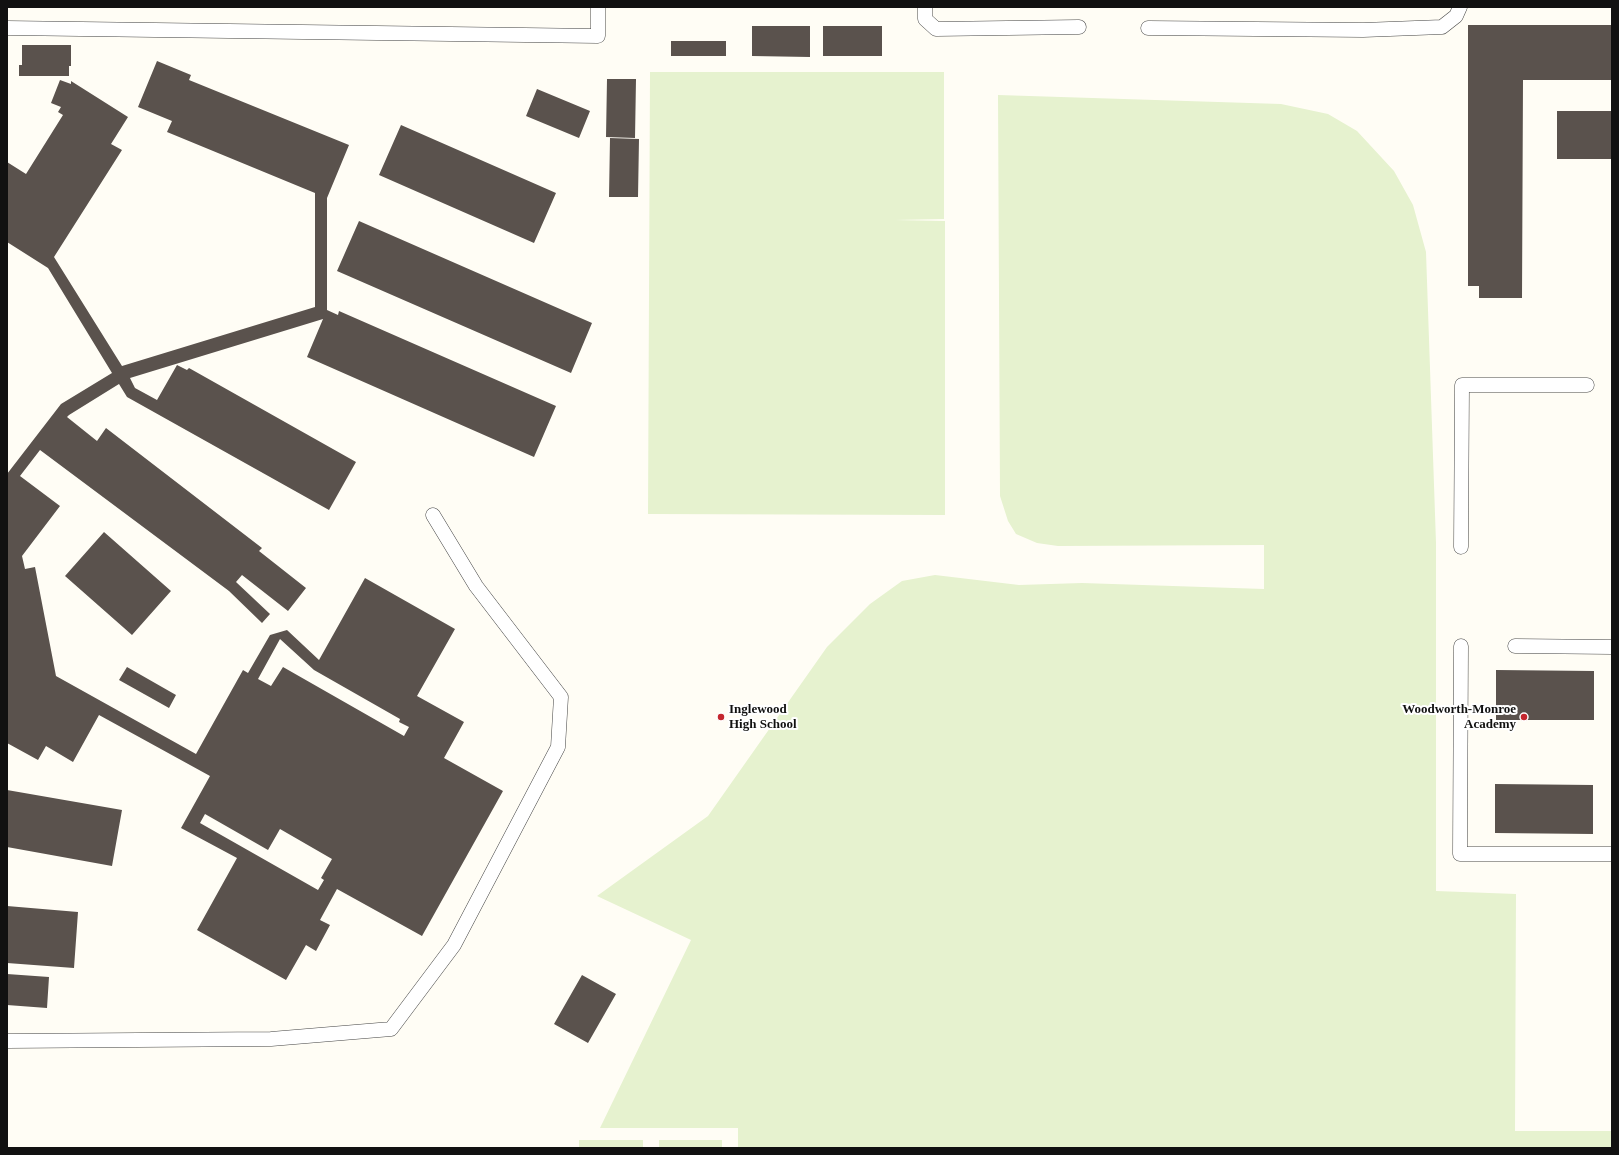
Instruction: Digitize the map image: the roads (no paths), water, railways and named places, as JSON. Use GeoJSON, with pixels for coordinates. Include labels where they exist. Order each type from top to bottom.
{"type":"FeatureCollection","features":[{"type":"Feature","properties":{"kind":"lane"},"geometry":{"type":"LineString","coordinates":[[7,28],[598,36],[598,7]]}},
{"type":"Feature","properties":{"kind":"lane"},"geometry":{"type":"LineString","coordinates":[[925,7],[925,19],[936,29],[1079,27]]}},
{"type":"Feature","properties":{"kind":"lane"},"geometry":{"type":"LineString","coordinates":[[1148,28],[1363,30],[1442,27],[1456,16],[1460,7]]}},
{"type":"Feature","properties":{"kind":"lane"},"geometry":{"type":"LineString","coordinates":[[1461,547],[1462,385],[1587,385]]}},
{"type":"Feature","properties":{"kind":"lane"},"geometry":{"type":"LineString","coordinates":[[7,1041],[271,1039],[391,1029],[454,945],[558,747],[561,697],[476,586],[433,515]]}},
{"type":"Feature","properties":{"kind":"lane"},"geometry":{"type":"LineString","coordinates":[[1461,646],[1460,854],[1612,854]]}},
{"type":"Feature","properties":{"kind":"lane"},"geometry":{"type":"LineString","coordinates":[[1515,646],[1612,648]]}},
{"type":"Feature","properties":{"kind":"place","name":"Inglewood High School"},"geometry":{"type":"Point","coordinates":[721,717]}},
{"type":"Feature","properties":{"kind":"place","name":"Woodworth-Monroe Academy"},"geometry":{"type":"Point","coordinates":[1524,717]}}]}
